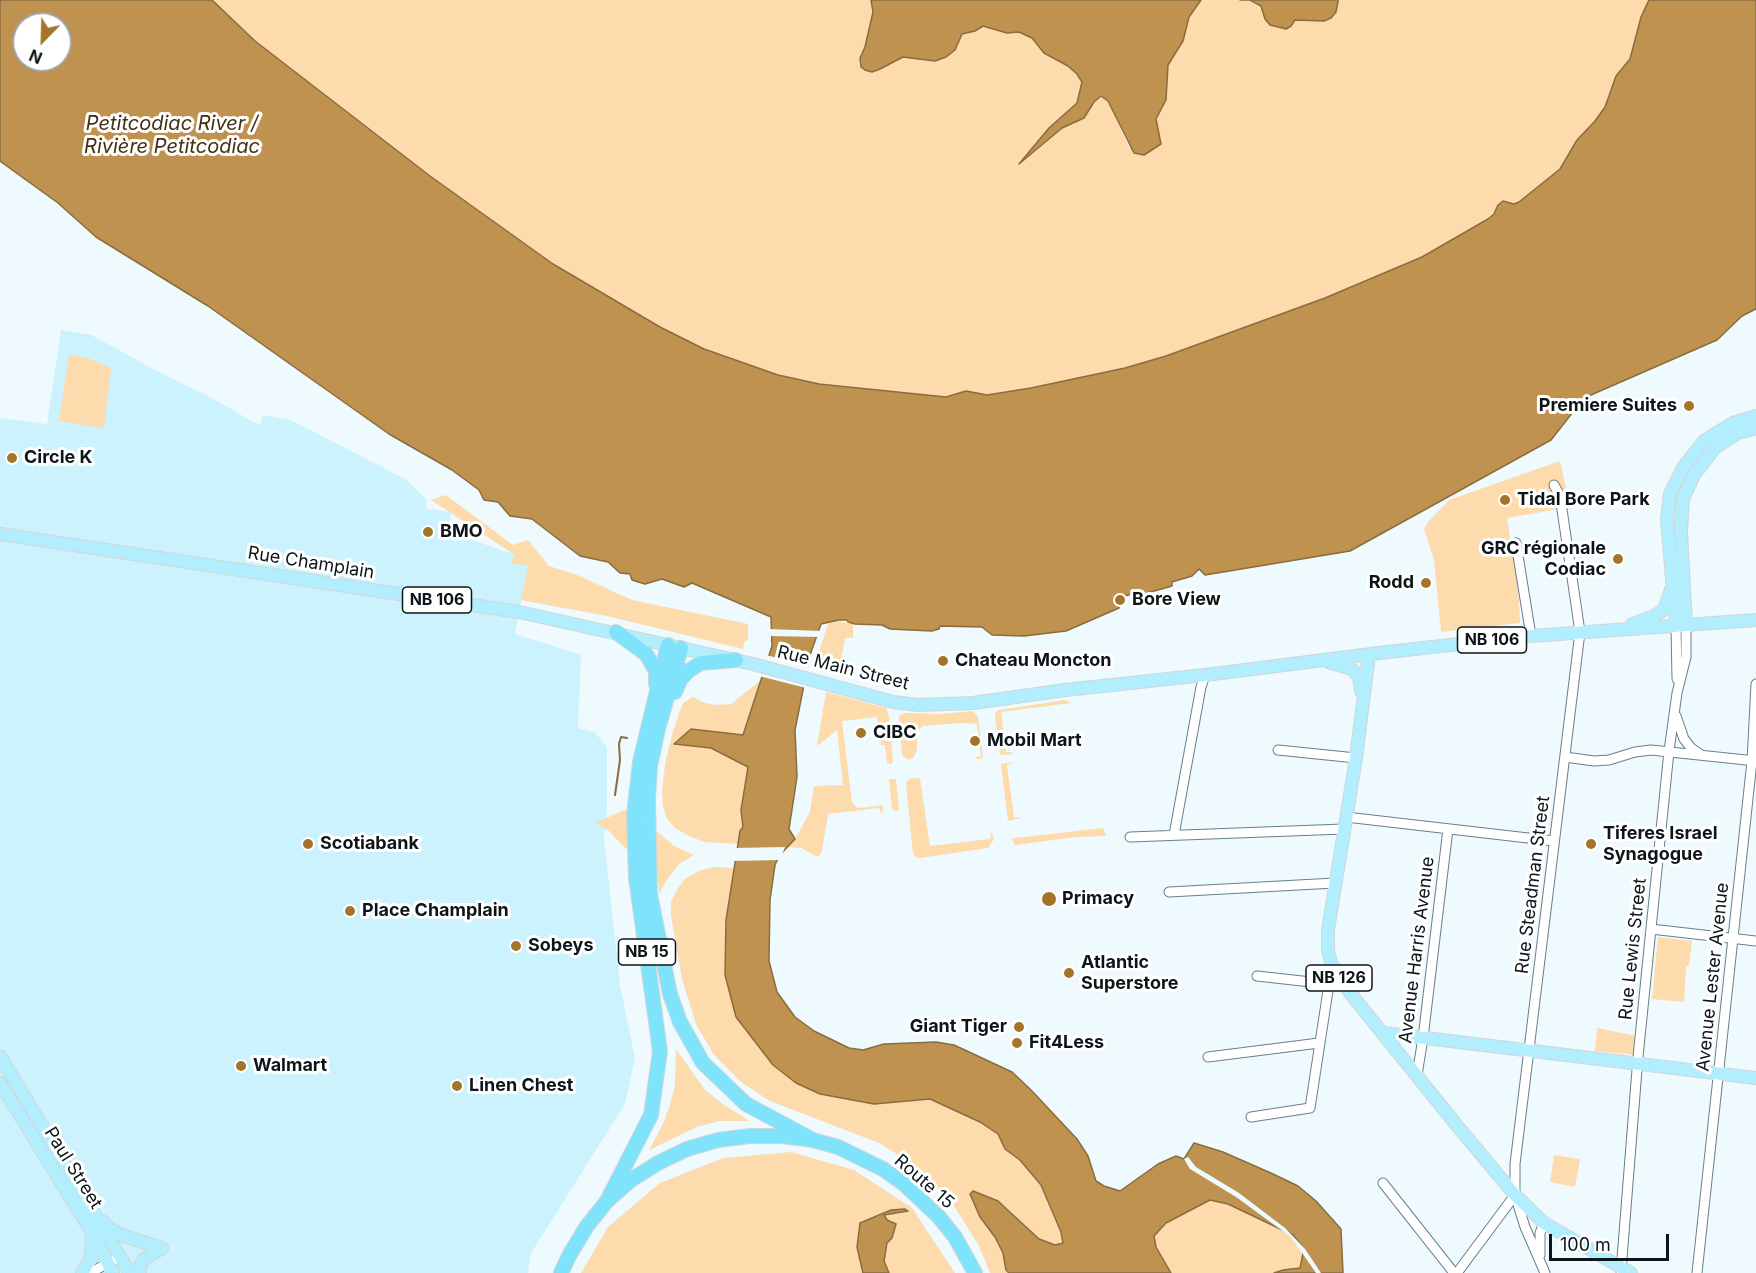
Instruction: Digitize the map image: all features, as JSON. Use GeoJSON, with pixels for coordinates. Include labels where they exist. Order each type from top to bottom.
{"type":"FeatureCollection","features":[{"type":"Feature","properties":{"kind":"highway"},"geometry":{"type":"LineString","coordinates":[[616,633],[646,654],[656,671],[656,694]]}},
{"type":"Feature","properties":{"kind":"highway","name":"NB 15"},"geometry":{"type":"LineString","coordinates":[[608,1201],[651,1115],[660,1051],[636,878],[634,815],[640,762],[656,694],[675,646]]}},
{"type":"Feature","properties":{"kind":"highway","name":"NB 15"},"geometry":{"type":"LineString","coordinates":[[675,646],[650,766],[648,801],[651,894],[670,994],[680,1022],[703,1063],[746,1104],[813,1140]]}},
{"type":"Feature","properties":{"kind":"highway"},"geometry":{"type":"LineString","coordinates":[[658,729],[680,680],[688,671],[700,663],[736,660]]}},
{"type":"Feature","properties":{"kind":"highway","name":"Route 15"},"geometry":{"type":"LineString","coordinates":[[561,1273],[587,1226],[608,1201],[632,1180],[658,1163],[687,1149],[750,1136],[782,1136],[813,1140],[838,1147],[883,1169],[904,1184],[939,1217],[955,1238],[975,1273]]}},
{"type":"Feature","properties":{"kind":"main road"},"geometry":{"type":"LineString","coordinates":[[1681,626],[1673,579],[1667,519],[1670,494],[1684,466],[1704,441],[1733,423],[1756,416]]}},
{"type":"Feature","properties":{"kind":"main road"},"geometry":{"type":"LineString","coordinates":[[1681,626],[1683,499],[1694,475],[1715,448],[1738,433],[1756,428]]}},
{"type":"Feature","properties":{"kind":"main road"},"geometry":{"type":"LineString","coordinates":[[1729,438],[1756,437]]}},
{"type":"Feature","properties":{"kind":"main road","name":"Rue Champlain"},"geometry":{"type":"LineString","coordinates":[[0,534],[519,612],[616,633]]}},
{"type":"Feature","properties":{"kind":"main road"},"geometry":{"type":"LineString","coordinates":[[1617,630],[1664,610],[1673,579]]}},
{"type":"Feature","properties":{"kind":"main road","name":"NB 106"},"geometry":{"type":"LineString","coordinates":[[1369,655],[1530,636],[1756,620]]}},
{"type":"Feature","properties":{"kind":"main road","name":"NB 106"},"geometry":{"type":"LineString","coordinates":[[616,633],[675,646]]}},
{"type":"Feature","properties":{"kind":"main road","name":"Rue Main Street"},"geometry":{"type":"LineString","coordinates":[[675,646],[826,682],[893,702],[918,705],[974,703],[1065,690],[1369,655]]}},
{"type":"Feature","properties":{"kind":"main road","name":"NB 126"},"geometry":{"type":"LineString","coordinates":[[1369,655],[1356,758],[1328,930],[1328,950],[1333,981],[1384,1034],[1515,1195],[1544,1223],[1624,1271]]}},
{"type":"Feature","properties":{"kind":"main road"},"geometry":{"type":"LineString","coordinates":[[1323,661],[1352,669],[1359,677],[1363,704]]}},
{"type":"Feature","properties":{"kind":"main road"},"geometry":{"type":"LineString","coordinates":[[1384,1034],[1756,1078]]}},
{"type":"Feature","properties":{"kind":"main road","name":"Paul Street"},"geometry":{"type":"LineString","coordinates":[[0,1056],[130,1273]]}},
{"type":"Feature","properties":{"kind":"main road","name":"Paul Street"},"geometry":{"type":"LineString","coordinates":[[0,1083],[93,1234],[110,1268]]}},
{"type":"Feature","properties":{"kind":"main road"},"geometry":{"type":"LineString","coordinates":[[97,1217],[124,1236],[162,1248],[144,1259],[140,1266],[140,1273]]}},
{"type":"Feature","properties":{"kind":"main road"},"geometry":{"type":"LineString","coordinates":[[82,1273],[91,1258],[93,1234]]}},
{"type":"Feature","properties":{"kind":"street","name":"Rue Steadman Street"},"geometry":{"type":"LineString","coordinates":[[1540,1258],[1525,1227],[1515,1195],[1515,1164],[1580,632],[1560,496],[1554,484]]}},
{"type":"Feature","properties":{"kind":"street"},"geometry":{"type":"LineString","coordinates":[[1515,543],[1530,636]]}},
{"type":"Feature","properties":{"kind":"street","name":"Rue Lewis Street"},"geometry":{"type":"LineString","coordinates":[[1624,1271],[1637,1065],[1669,751],[1677,693],[1686,657],[1681,626]]}},
{"type":"Feature","properties":{"kind":"street"},"geometry":{"type":"LineString","coordinates":[[1174,835],[1205,675]]}},
{"type":"Feature","properties":{"kind":"street","name":"Avenue Lester Avenue"},"geometry":{"type":"LineString","coordinates":[[1696,1273],[1754,761],[1756,684]]}},
{"type":"Feature","properties":{"kind":"street"},"geometry":{"type":"LineString","coordinates":[[1675,711],[1684,739],[1690,748],[1701,755]]}},
{"type":"Feature","properties":{"kind":"street"},"geometry":{"type":"LineString","coordinates":[[1278,750],[1356,758]]}},
{"type":"Feature","properties":{"kind":"street"},"geometry":{"type":"LineString","coordinates":[[1564,757],[1594,761],[1609,760],[1635,752],[1669,751],[1754,761]]}},
{"type":"Feature","properties":{"kind":"street"},"geometry":{"type":"LineString","coordinates":[[1130,837],[1345,823],[1448,829],[1554,841]]}},
{"type":"Feature","properties":{"kind":"street","name":"Avenue Harris Avenue"},"geometry":{"type":"LineString","coordinates":[[1417,1075],[1448,829]]}},
{"type":"Feature","properties":{"kind":"street"},"geometry":{"type":"LineString","coordinates":[[1169,892],[1335,883]]}},
{"type":"Feature","properties":{"kind":"street"},"geometry":{"type":"LineString","coordinates":[[1652,929],[1756,941]]}},
{"type":"Feature","properties":{"kind":"street"},"geometry":{"type":"LineString","coordinates":[[1251,1117],[1310,1108],[1319,1044],[1333,981],[1257,976]]}},
{"type":"Feature","properties":{"kind":"street"},"geometry":{"type":"LineString","coordinates":[[1208,1057],[1319,1044]]}},
{"type":"Feature","properties":{"kind":"street"},"geometry":{"type":"LineString","coordinates":[[1383,1183],[1456,1273],[1515,1195]]}},
{"type":"Feature","properties":{"kind":"street"},"geometry":{"type":"LineString","coordinates":[[1544,1223],[1540,1233],[1540,1258],[1545,1273]]}},
{"type":"Feature","properties":{"kind":"street"},"geometry":{"type":"LineString","coordinates":[[90,1273],[110,1268],[121,1256]]}},
{"type":"Feature","properties":{"kind":"shaded area"},"geometry":{"type":"Polygon","coordinates":[[[212,0],[871,0],[873,12],[865,47],[860,58],[889,65],[903,57],[935,61],[955,50],[962,34],[975,31],[982,26],[1007,33],[1019,32],[1033,38],[1044,53],[1068,66],[1077,74],[1082,82],[1077,103],[1049,128],[1022,161],[1062,128],[1089,112],[1093,102],[1101,96],[1108,100],[1129,147],[1160,135],[1156,128],[1156,119],[1166,100],[1168,65],[1183,41],[1189,17],[1201,0],[1250,0],[1261,6],[1265,19],[1324,21],[1331,18],[1338,0],[1649,0],[1641,17],[1630,60],[1621,68],[1605,107],[1577,140],[1560,169],[1519,202],[1514,204],[1507,201],[1484,222],[1422,257],[1325,298],[1166,356],[1125,368],[1031,388],[987,395],[966,391],[946,397],[819,384],[778,375],[704,349],[660,327],[553,264],[430,176],[255,41],[212,0]]]}},
{"type":"Feature","properties":{"kind":"shaded area"},"geometry":{"type":"Polygon","coordinates":[[[61,330],[91,335],[255,423],[261,424],[263,415],[291,420],[405,479],[427,500],[426,509],[451,512],[449,527],[470,530],[469,539],[516,555],[510,562],[528,566],[515,634],[581,655],[578,728],[595,732],[607,748],[607,809],[604,838],[620,985],[635,1058],[625,1104],[531,1253],[528,1273],[0,1273],[0,418],[47,424],[61,330]]]}},
{"type":"Feature","properties":{"kind":"shaded area"},"geometry":{"type":"Polygon","coordinates":[[[69,354],[88,358],[111,368],[104,428],[59,421],[69,354]]]}},
{"type":"Feature","properties":{"kind":"shaded area"},"geometry":{"type":"Polygon","coordinates":[[[1560,461],[1570,507],[1507,518],[1518,586],[1520,623],[1441,632],[1434,560],[1424,529],[1429,521],[1449,500],[1560,461]]]}},
{"type":"Feature","properties":{"kind":"shaded area"},"geometry":{"type":"Polygon","coordinates":[[[446,495],[513,545],[528,540],[549,566],[577,575],[632,600],[748,624],[748,640],[744,642],[743,649],[607,616],[521,600],[528,566],[510,563],[515,555],[431,500],[446,495]]]}},
{"type":"Feature","properties":{"kind":"shaded area"},"geometry":{"type":"Polygon","coordinates":[[[837,621],[853,624],[853,638],[845,638],[839,671],[815,664],[828,624],[837,621]]]}},
{"type":"Feature","properties":{"kind":"shaded area"},"geometry":{"type":"Polygon","coordinates":[[[761,680],[743,735],[692,729],[675,745],[711,748],[748,766],[741,810],[743,827],[738,844],[704,842],[689,836],[676,829],[667,819],[662,794],[665,764],[683,703],[693,697],[705,703],[731,704],[761,680]]]}},
{"type":"Feature","properties":{"kind":"shaded area"},"geometry":{"type":"Polygon","coordinates":[[[826,692],[886,708],[893,761],[891,764],[887,763],[885,745],[881,745],[877,717],[842,721],[852,802],[856,807],[861,808],[882,805],[883,812],[881,813],[879,808],[828,814],[822,851],[818,857],[801,848],[787,847],[795,839],[810,812],[814,786],[843,785],[837,730],[817,746],[826,692]]]}},
{"type":"Feature","properties":{"kind":"shaded area"},"geometry":{"type":"Polygon","coordinates":[[[1065,700],[1071,703],[1001,712],[1006,752],[1013,754],[1000,755],[996,712],[1065,700]]]}},
{"type":"Feature","properties":{"kind":"shaded area"},"geometry":{"type":"Polygon","coordinates":[[[973,711],[978,717],[983,757],[981,759],[975,759],[981,756],[977,724],[962,723],[923,726],[917,731],[917,751],[913,758],[908,760],[902,755],[899,716],[904,713],[942,714],[973,711]]]}},
{"type":"Feature","properties":{"kind":"shaded area"},"geometry":{"type":"Polygon","coordinates":[[[1013,762],[1007,766],[1014,817],[1021,818],[1008,821],[1001,764],[1013,762]]]}},
{"type":"Feature","properties":{"kind":"shaded area"},"geometry":{"type":"Polygon","coordinates":[[[920,778],[930,846],[990,839],[991,831],[994,839],[988,848],[915,857],[906,783],[909,779],[920,778]]]}},
{"type":"Feature","properties":{"kind":"shaded area"},"geometry":{"type":"Polygon","coordinates":[[[889,779],[896,779],[899,809],[896,811],[892,809],[889,779]]]}},
{"type":"Feature","properties":{"kind":"shaded area"},"geometry":{"type":"Polygon","coordinates":[[[627,809],[627,850],[609,831],[595,823],[627,809]]]}},
{"type":"Feature","properties":{"kind":"shaded area"},"geometry":{"type":"Polygon","coordinates":[[[1103,828],[1106,836],[1076,837],[1015,845],[1012,839],[1015,838],[1103,828]]]}},
{"type":"Feature","properties":{"kind":"shaded area"},"geometry":{"type":"Polygon","coordinates":[[[654,829],[674,846],[694,855],[679,864],[659,894],[654,829]]]}},
{"type":"Feature","properties":{"kind":"shaded area"},"geometry":{"type":"Polygon","coordinates":[[[713,867],[734,868],[726,920],[725,975],[874,1104],[930,1099],[980,1122],[998,1134],[1005,1149],[1020,1160],[1041,1185],[1061,1232],[1063,1244],[1055,1245],[1039,1239],[998,1201],[971,1194],[980,1216],[1003,1253],[1006,1270],[1009,1273],[990,1273],[979,1246],[954,1206],[922,1170],[879,1143],[770,1101],[741,1082],[714,1055],[696,1024],[682,979],[671,915],[671,902],[685,879],[699,871],[713,867]]]}},
{"type":"Feature","properties":{"kind":"shaded area"},"geometry":{"type":"Polygon","coordinates":[[[1658,937],[1692,941],[1689,966],[1686,966],[1684,1002],[1652,999],[1658,937]]]}},
{"type":"Feature","properties":{"kind":"shaded area"},"geometry":{"type":"Polygon","coordinates":[[[1597,1028],[1636,1036],[1635,1055],[1595,1051],[1597,1028]]]}},
{"type":"Feature","properties":{"kind":"shaded area"},"geometry":{"type":"Polygon","coordinates":[[[676,1049],[705,1090],[750,1121],[720,1121],[697,1127],[649,1150],[670,1105],[675,1085],[676,1049]]]}},
{"type":"Feature","properties":{"kind":"shaded area"},"geometry":{"type":"Polygon","coordinates":[[[791,1152],[854,1170],[912,1208],[955,1273],[889,1273],[884,1261],[887,1242],[892,1238],[895,1224],[887,1220],[884,1215],[901,1213],[902,1210],[890,1210],[860,1223],[857,1247],[863,1273],[581,1273],[608,1227],[660,1183],[723,1158],[791,1152]]]}},
{"type":"Feature","properties":{"kind":"shaded area"},"geometry":{"type":"Polygon","coordinates":[[[1554,1155],[1580,1159],[1575,1187],[1550,1182],[1554,1155]]]}},
{"type":"Feature","properties":{"kind":"shaded area"},"geometry":{"type":"Polygon","coordinates":[[[1210,1200],[1228,1204],[1293,1235],[1304,1249],[1300,1268],[1274,1273],[1171,1273],[1156,1247],[1154,1236],[1166,1223],[1210,1200]]]}},
{"type":"Feature","properties":{"kind":"water","name":"Petitcodiac River / Rivière Petitcodiac"},"geometry":{"type":"Polygon","coordinates":[[[0,0],[212,0],[255,41],[430,176],[553,264],[660,327],[704,349],[778,375],[819,384],[946,397],[966,391],[987,395],[1125,368],[1166,356],[1325,298],[1422,257],[1488,219],[1503,201],[1514,204],[1519,202],[1560,169],[1577,140],[1605,107],[1616,76],[1630,59],[1641,17],[1649,0],[1756,0],[1756,309],[1742,316],[1717,340],[1584,398],[1551,440],[1350,551],[1205,575],[1199,569],[1192,576],[1172,582],[1172,586],[1133,597],[1132,594],[1117,598],[1119,608],[1066,631],[1024,636],[992,635],[982,627],[940,626],[939,629],[932,631],[890,629],[882,625],[855,624],[847,620],[839,620],[821,624],[810,655],[795,730],[797,777],[789,829],[795,839],[779,856],[775,865],[770,900],[769,961],[777,992],[795,1017],[814,1031],[849,1048],[863,1050],[884,1044],[936,1042],[954,1045],[1012,1072],[1077,1139],[1088,1156],[1096,1181],[1104,1186],[1120,1191],[1158,1164],[1176,1156],[1184,1159],[1194,1143],[1223,1152],[1273,1174],[1298,1186],[1316,1201],[1341,1229],[1343,1273],[1274,1273],[1300,1268],[1304,1249],[1293,1235],[1228,1204],[1210,1200],[1166,1223],[1154,1236],[1156,1247],[1171,1273],[1009,1273],[995,1237],[980,1217],[970,1194],[973,1191],[998,1201],[1039,1239],[1055,1245],[1063,1243],[1061,1232],[1041,1185],[1020,1160],[1005,1149],[998,1134],[980,1122],[930,1099],[874,1104],[820,1094],[796,1083],[773,1065],[736,1017],[725,975],[726,920],[740,831],[743,827],[741,810],[748,767],[711,748],[674,744],[691,729],[743,735],[772,646],[771,617],[692,583],[684,587],[662,579],[645,584],[632,580],[630,574],[620,573],[608,562],[580,556],[532,519],[510,516],[498,502],[484,500],[479,490],[452,470],[389,434],[208,306],[96,237],[58,203],[0,161],[0,0]]]}},
{"type":"Feature","properties":{"kind":"water"},"geometry":{"type":"Polygon","coordinates":[[[871,0],[1201,0],[1189,17],[1183,41],[1168,65],[1166,100],[1156,119],[1161,144],[1144,155],[1134,153],[1108,101],[1101,96],[1094,102],[1084,118],[1062,128],[1019,164],[1049,128],[1077,103],[1082,82],[1077,74],[1068,66],[1044,53],[1032,38],[1019,32],[1007,33],[983,26],[975,31],[962,34],[955,50],[946,57],[935,61],[903,57],[872,72],[865,70],[861,67],[860,58],[865,47],[873,12],[871,0]]]}},
{"type":"Feature","properties":{"kind":"water"},"geometry":{"type":"Polygon","coordinates":[[[1250,0],[1338,0],[1338,2],[1336,12],[1331,18],[1324,21],[1295,20],[1286,29],[1270,25],[1265,19],[1261,6],[1250,0]]]}},
{"type":"Feature","properties":{"kind":"water"},"geometry":{"type":"Polygon","coordinates":[[[905,1209],[908,1211],[884,1215],[887,1220],[896,1224],[892,1238],[887,1243],[884,1261],[889,1273],[863,1273],[857,1247],[860,1223],[891,1210],[905,1209]]]}},
{"type":"Feature","properties":{"kind":"pier"},"geometry":{"type":"Polygon","coordinates":[[[768,629],[822,631],[820,637],[769,636],[768,629]]]}},
{"type":"Feature","properties":{"kind":"pier"},"geometry":{"type":"Polygon","coordinates":[[[766,655],[810,666],[806,688],[759,676],[766,655]]]}},
{"type":"Feature","properties":{"kind":"pier"},"geometry":{"type":"Polygon","coordinates":[[[785,847],[780,860],[732,861],[734,848],[785,847]]]}},
{"type":"Feature","properties":{"kind":"pier"},"geometry":{"type":"Polygon","coordinates":[[[1188,1157],[1196,1167],[1239,1193],[1285,1228],[1305,1249],[1321,1273],[1316,1273],[1291,1237],[1236,1197],[1190,1169],[1184,1159],[1188,1157]]]}},
{"type":"Feature","properties":{"kind":"waterway"},"geometry":{"type":"LineString","coordinates":[[615,795],[620,760],[619,744],[621,737],[627,738]]}},
{"type":"Feature","properties":{"kind":"place","name":"Premiere Suites"},"geometry":{"type":"Point","coordinates":[1689,406]}},
{"type":"Feature","properties":{"kind":"place","name":"Circle K"},"geometry":{"type":"Point","coordinates":[12,458]}},
{"type":"Feature","properties":{"kind":"place","name":"Tidal Bore Park"},"geometry":{"type":"Point","coordinates":[1505,500]}},
{"type":"Feature","properties":{"kind":"place","name":"BMO"},"geometry":{"type":"Point","coordinates":[428,532]}},
{"type":"Feature","properties":{"kind":"place","name":"GRC régionale Codiac"},"geometry":{"type":"Point","coordinates":[1618,559]}},
{"type":"Feature","properties":{"kind":"place","name":"Rodd"},"geometry":{"type":"Point","coordinates":[1426,583]}},
{"type":"Feature","properties":{"kind":"place","name":"Bore View"},"geometry":{"type":"Point","coordinates":[1120,600]}},
{"type":"Feature","properties":{"kind":"place","name":"Chateau Moncton"},"geometry":{"type":"Point","coordinates":[943,661]}},
{"type":"Feature","properties":{"kind":"place","name":"CIBC"},"geometry":{"type":"Point","coordinates":[861,733]}},
{"type":"Feature","properties":{"kind":"place","name":"Mobil Mart"},"geometry":{"type":"Point","coordinates":[975,741]}},
{"type":"Feature","properties":{"kind":"place","name":"Scotiabank"},"geometry":{"type":"Point","coordinates":[308,844]}},
{"type":"Feature","properties":{"kind":"place","name":"Tiferes Israel Synagogue"},"geometry":{"type":"Point","coordinates":[1591,844]}},
{"type":"Feature","properties":{"kind":"place","name":"Primacy"},"geometry":{"type":"Point","coordinates":[1049,899]}},
{"type":"Feature","properties":{"kind":"place","name":"Place Champlain"},"geometry":{"type":"Point","coordinates":[350,911]}},
{"type":"Feature","properties":{"kind":"place","name":"Sobeys"},"geometry":{"type":"Point","coordinates":[516,946]}},
{"type":"Feature","properties":{"kind":"place","name":"Atlantic Superstore"},"geometry":{"type":"Point","coordinates":[1069,973]}},
{"type":"Feature","properties":{"kind":"place","name":"Giant Tiger"},"geometry":{"type":"Point","coordinates":[1019,1027]}},
{"type":"Feature","properties":{"kind":"place","name":"Fit4Less"},"geometry":{"type":"Point","coordinates":[1017,1043]}},
{"type":"Feature","properties":{"kind":"place","name":"Walmart"},"geometry":{"type":"Point","coordinates":[241,1066]}},
{"type":"Feature","properties":{"kind":"place","name":"Linen Chest"},"geometry":{"type":"Point","coordinates":[457,1086]}}]}
